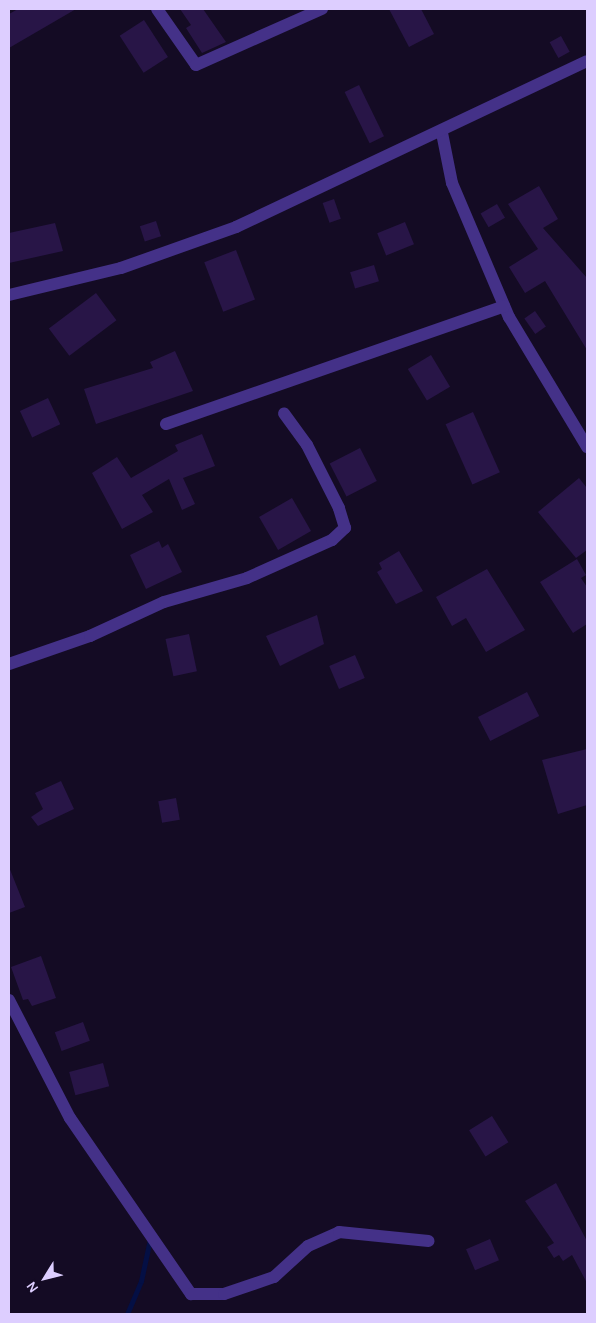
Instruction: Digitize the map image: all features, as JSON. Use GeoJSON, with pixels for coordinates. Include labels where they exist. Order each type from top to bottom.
{"type":"FeatureCollection","features":[{"type":"Feature","properties":{"kind":"street"},"geometry":{"type":"LineString","coordinates":[[157,9],[196,65],[322,9]]}},
{"type":"Feature","properties":{"kind":"street"},"geometry":{"type":"LineString","coordinates":[[9,295],[84,280],[236,227],[442,133],[587,61]]}},
{"type":"Feature","properties":{"kind":"street"},"geometry":{"type":"LineString","coordinates":[[442,133],[452,183],[504,306],[587,447]]}},
{"type":"Feature","properties":{"kind":"street"},"geometry":{"type":"LineString","coordinates":[[166,424],[504,306]]}},
{"type":"Feature","properties":{"kind":"street"},"geometry":{"type":"LineString","coordinates":[[9,664],[90,636],[164,602],[247,578],[332,540],[345,528],[340,508],[307,444],[284,413]]}},
{"type":"Feature","properties":{"kind":"street"},"geometry":{"type":"LineString","coordinates":[[9,1000],[70,1118],[191,1294],[224,1294],[274,1277],[308,1246],[339,1232],[429,1241]]}},
{"type":"Feature","properties":{"kind":"building"},"geometry":{"type":"Polygon","coordinates":[[[18,9],[76,9],[9,48],[9,14],[18,9]]]}},
{"type":"Feature","properties":{"kind":"building"},"geometry":{"type":"Polygon","coordinates":[[[180,9],[203,9],[226,42],[202,53],[186,28],[191,25],[180,9]]]}},
{"type":"Feature","properties":{"kind":"building"},"geometry":{"type":"Polygon","coordinates":[[[389,9],[421,9],[434,34],[409,47],[389,9]]]}},
{"type":"Feature","properties":{"kind":"building"},"geometry":{"type":"Polygon","coordinates":[[[144,20],[168,57],[144,73],[120,36],[144,20]]]}},
{"type":"Feature","properties":{"kind":"building"},"geometry":{"type":"Polygon","coordinates":[[[561,36],[570,52],[558,58],[550,42],[561,36]]]}},
{"type":"Feature","properties":{"kind":"building"},"geometry":{"type":"Polygon","coordinates":[[[359,85],[384,136],[370,143],[345,92],[359,85]]]}},
{"type":"Feature","properties":{"kind":"building"},"geometry":{"type":"Polygon","coordinates":[[[539,186],[558,219],[543,228],[587,278],[587,350],[545,281],[525,293],[509,267],[538,249],[508,204],[539,186]]]}},
{"type":"Feature","properties":{"kind":"building"},"geometry":{"type":"Polygon","coordinates":[[[334,199],[341,219],[329,223],[323,203],[334,199]]]}},
{"type":"Feature","properties":{"kind":"building"},"geometry":{"type":"Polygon","coordinates":[[[497,204],[505,218],[489,227],[481,214],[497,204]]]}},
{"type":"Feature","properties":{"kind":"building"},"geometry":{"type":"Polygon","coordinates":[[[156,221],[161,236],[145,241],[140,226],[156,221]]]}},
{"type":"Feature","properties":{"kind":"building"},"geometry":{"type":"Polygon","coordinates":[[[405,222],[414,244],[386,255],[377,233],[405,222]]]}},
{"type":"Feature","properties":{"kind":"building"},"geometry":{"type":"Polygon","coordinates":[[[55,223],[63,251],[9,263],[9,233],[55,223]]]}},
{"type":"Feature","properties":{"kind":"building"},"geometry":{"type":"Polygon","coordinates":[[[236,250],[255,299],[223,312],[204,262],[236,250]]]}},
{"type":"Feature","properties":{"kind":"building"},"geometry":{"type":"Polygon","coordinates":[[[374,265],[379,281],[355,289],[350,272],[374,265]]]}},
{"type":"Feature","properties":{"kind":"building"},"geometry":{"type":"Polygon","coordinates":[[[96,293],[116,320],[69,356],[49,329],[96,293]]]}},
{"type":"Feature","properties":{"kind":"building"},"geometry":{"type":"Polygon","coordinates":[[[535,311],[546,327],[535,334],[524,318],[535,311]]]}},
{"type":"Feature","properties":{"kind":"building"},"geometry":{"type":"Polygon","coordinates":[[[175,351],[193,391],[96,424],[84,389],[153,368],[150,362],[175,351]]]}},
{"type":"Feature","properties":{"kind":"building"},"geometry":{"type":"Polygon","coordinates":[[[431,355],[450,387],[427,401],[408,369],[431,355]]]}},
{"type":"Feature","properties":{"kind":"building"},"geometry":{"type":"Polygon","coordinates":[[[48,398],[60,424],[32,437],[20,411],[48,398]]]}},
{"type":"Feature","properties":{"kind":"building"},"geometry":{"type":"Polygon","coordinates":[[[473,412],[500,472],[472,484],[446,424],[473,412]]]}},
{"type":"Feature","properties":{"kind":"building"},"geometry":{"type":"Polygon","coordinates":[[[202,434],[215,466],[183,478],[195,504],[182,510],[169,479],[142,495],[153,512],[122,529],[92,473],[117,457],[131,478],[178,451],[175,445],[202,434]]]}},
{"type":"Feature","properties":{"kind":"building"},"geometry":{"type":"Polygon","coordinates":[[[360,448],[377,481],[347,496],[330,463],[360,448]]]}},
{"type":"Feature","properties":{"kind":"building"},"geometry":{"type":"Polygon","coordinates":[[[579,478],[587,488],[587,550],[576,558],[538,512],[579,478]]]}},
{"type":"Feature","properties":{"kind":"building"},"geometry":{"type":"Polygon","coordinates":[[[292,498],[311,531],[278,550],[259,517],[292,498]]]}},
{"type":"Feature","properties":{"kind":"building"},"geometry":{"type":"Polygon","coordinates":[[[159,541],[162,548],[168,544],[182,572],[146,589],[130,555],[159,541]]]}},
{"type":"Feature","properties":{"kind":"building"},"geometry":{"type":"Polygon","coordinates":[[[399,551],[423,591],[396,604],[377,572],[382,569],[379,563],[399,551]]]}},
{"type":"Feature","properties":{"kind":"building"},"geometry":{"type":"Polygon","coordinates":[[[577,559],[586,575],[581,578],[587,587],[587,624],[573,633],[540,582],[577,559]]]}},
{"type":"Feature","properties":{"kind":"building"},"geometry":{"type":"Polygon","coordinates":[[[487,569],[525,630],[486,652],[466,618],[452,626],[436,597],[487,569]]]}},
{"type":"Feature","properties":{"kind":"building"},"geometry":{"type":"Polygon","coordinates":[[[317,615],[324,644],[280,666],[266,636],[317,615]]]}},
{"type":"Feature","properties":{"kind":"building"},"geometry":{"type":"Polygon","coordinates":[[[189,634],[197,671],[173,676],[166,639],[189,634]]]}},
{"type":"Feature","properties":{"kind":"building"},"geometry":{"type":"Polygon","coordinates":[[[355,655],[365,678],[339,689],[329,666],[355,655]]]}},
{"type":"Feature","properties":{"kind":"building"},"geometry":{"type":"Polygon","coordinates":[[[527,692],[539,716],[490,741],[478,717],[527,692]]]}},
{"type":"Feature","properties":{"kind":"building"},"geometry":{"type":"Polygon","coordinates":[[[587,749],[587,805],[558,814],[542,760],[587,749]]]}},
{"type":"Feature","properties":{"kind":"building"},"geometry":{"type":"Polygon","coordinates":[[[61,781],[74,809],[38,826],[31,817],[43,809],[35,793],[61,781]]]}},
{"type":"Feature","properties":{"kind":"building"},"geometry":{"type":"Polygon","coordinates":[[[176,798],[180,820],[162,823],[158,801],[176,798]]]}},
{"type":"Feature","properties":{"kind":"building"},"geometry":{"type":"Polygon","coordinates":[[[9,867],[25,907],[9,913],[9,867]]]}},
{"type":"Feature","properties":{"kind":"building"},"geometry":{"type":"Polygon","coordinates":[[[41,956],[56,998],[32,1006],[28,999],[23,1000],[11,967],[41,956]]]}},
{"type":"Feature","properties":{"kind":"building"},"geometry":{"type":"Polygon","coordinates":[[[83,1022],[90,1041],[62,1051],[55,1032],[83,1022]]]}},
{"type":"Feature","properties":{"kind":"building"},"geometry":{"type":"Polygon","coordinates":[[[103,1063],[109,1086],[75,1095],[69,1072],[103,1063]]]}},
{"type":"Feature","properties":{"kind":"building"},"geometry":{"type":"Polygon","coordinates":[[[492,1116],[508,1142],[486,1157],[469,1130],[492,1116]]]}},
{"type":"Feature","properties":{"kind":"building"},"geometry":{"type":"Polygon","coordinates":[[[556,1183],[587,1241],[587,1283],[572,1255],[563,1261],[559,1255],[554,1258],[547,1247],[554,1243],[525,1201],[556,1183]]]}},
{"type":"Feature","properties":{"kind":"building"},"geometry":{"type":"Polygon","coordinates":[[[490,1239],[499,1260],[475,1270],[466,1249],[490,1239]]]}},
{"type":"Feature","properties":{"kind":"waterway"},"geometry":{"type":"LineString","coordinates":[[127,1314],[141,1281],[150,1239]]}}]}
